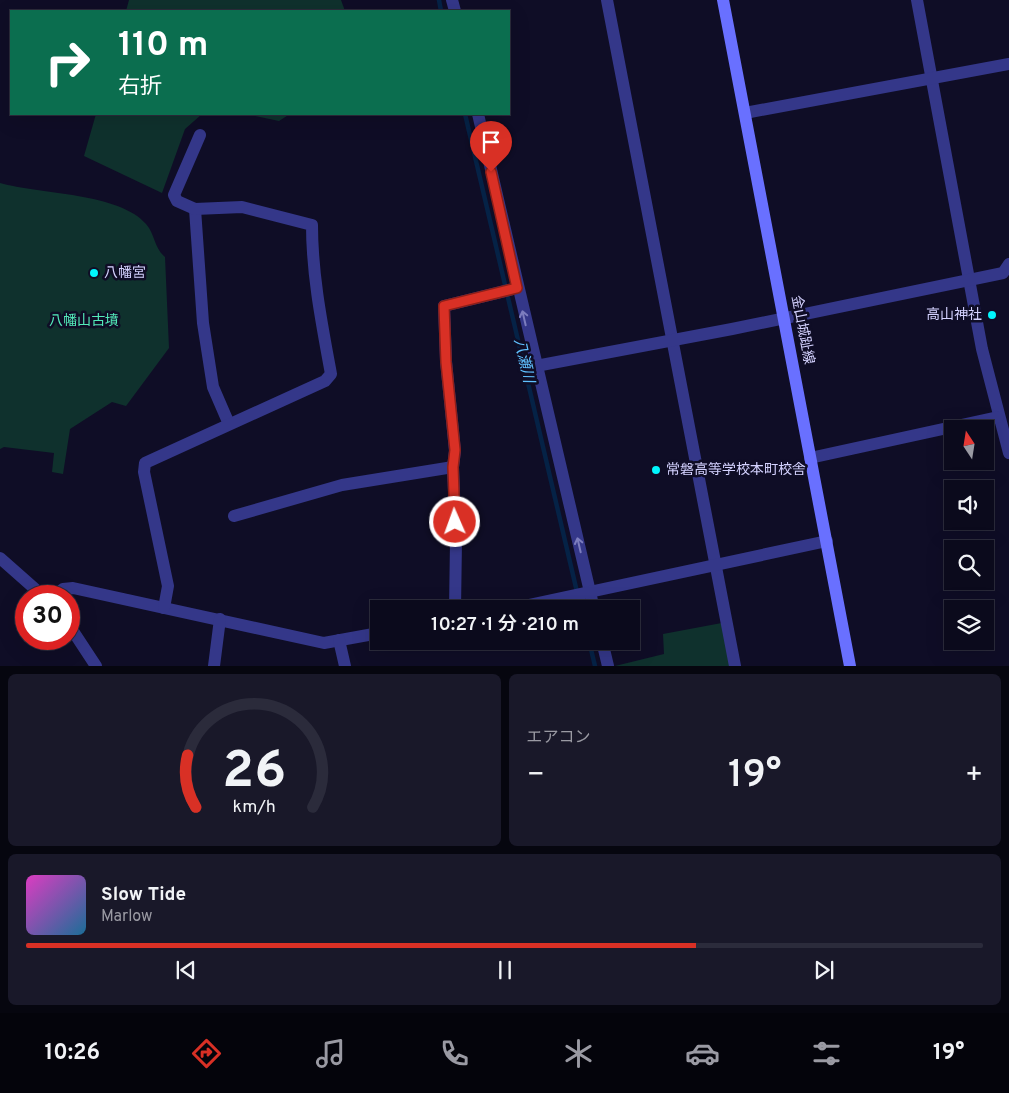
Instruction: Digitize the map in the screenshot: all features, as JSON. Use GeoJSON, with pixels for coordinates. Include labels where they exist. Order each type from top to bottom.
{"type":"FeatureCollection","features":[{"type":"Feature","properties":{"kind":"main road","name":"金山城趾線"},"geometry":{"type":"LineString","coordinates":[[723,0],[850,666]]}},
{"type":"Feature","properties":{"kind":"street"},"geometry":{"type":"LineString","coordinates":[[607,0],[735,666]]}},
{"type":"Feature","properties":{"kind":"street"},"geometry":{"type":"LineString","coordinates":[[917,0],[982,349],[1009,454]]}},
{"type":"Feature","properties":{"kind":"street"},"geometry":{"type":"LineString","coordinates":[[745,113],[1009,64]]}},
{"type":"Feature","properties":{"kind":"street"},"geometry":{"type":"LineString","coordinates":[[478,115],[514,288],[536,366],[592,600]]}},
{"type":"Feature","properties":{"kind":"street"},"geometry":{"type":"LineString","coordinates":[[164,608],[168,586],[144,472],[145,463],[325,381],[331,374],[318,304],[312,249],[312,225],[242,207],[195,209],[177,201],[174,195],[200,135]]}},
{"type":"Feature","properties":{"kind":"street"},"geometry":{"type":"LineString","coordinates":[[195,209],[203,323],[213,387],[229,424]]}},
{"type":"Feature","properties":{"kind":"street"},"geometry":{"type":"LineString","coordinates":[[536,366],[672,341],[1003,273],[1009,264]]}},
{"type":"Feature","properties":{"kind":"street"},"geometry":{"type":"LineString","coordinates":[[455,600],[456,541],[453,467],[455,450],[446,362],[444,306],[514,288]]}},
{"type":"Feature","properties":{"kind":"street"},"geometry":{"type":"LineString","coordinates":[[998,417],[1009,430]]}},
{"type":"Feature","properties":{"kind":"street"},"geometry":{"type":"LineString","coordinates":[[810,458],[998,417]]}},
{"type":"Feature","properties":{"kind":"street"},"geometry":{"type":"LineString","coordinates":[[234,516],[342,485],[453,467]]}},
{"type":"Feature","properties":{"kind":"street"},"geometry":{"type":"LineString","coordinates":[[553,600],[715,563],[827,541]]}},
{"type":"Feature","properties":{"kind":"street"},"geometry":{"type":"LineString","coordinates":[[0,558],[31,585]]}},
{"type":"Feature","properties":{"kind":"street"},"geometry":{"type":"LineString","coordinates":[[80,590],[324,643],[370,635]]}},
{"type":"Feature","properties":{"kind":"street"},"geometry":{"type":"LineString","coordinates":[[214,666],[220,619]]}},
{"type":"Feature","properties":{"kind":"street"},"geometry":{"type":"LineString","coordinates":[[339,640],[345,666]]}},
{"type":"Feature","properties":{"kind":"street"},"geometry":{"type":"LineString","coordinates":[[80,642],[96,666]]}},
{"type":"Feature","properties":{"kind":"street"},"geometry":{"type":"LineString","coordinates":[[604,650],[608,666]]}},
{"type":"Feature","properties":{"kind":"green space"},"geometry":{"type":"Polygon","coordinates":[[[129,0],[341,0],[345,10],[126,10],[129,0]]]}},
{"type":"Feature","properties":{"kind":"green space"},"geometry":{"type":"Polygon","coordinates":[[[96,115],[201,115],[185,129],[162,193],[84,156],[96,115]]]}},
{"type":"Feature","properties":{"kind":"green space"},"geometry":{"type":"Polygon","coordinates":[[[251,115],[288,115],[279,121],[251,115]]]}},
{"type":"Feature","properties":{"kind":"green space","name":"八幡山古墳"},"geometry":{"type":"Polygon","coordinates":[[[0,183],[99,200],[118,206],[134,214],[146,224],[165,257],[169,348],[126,406],[112,402],[70,429],[63,474],[52,472],[54,453],[4,447],[0,449],[0,183]]]}},
{"type":"Feature","properties":{"kind":"green space"},"geometry":{"type":"Polygon","coordinates":[[[727,622],[735,666],[615,666],[664,654],[663,634],[727,622]]]}},
{"type":"Feature","properties":{"kind":"waterway","name":"八瀬川"},"geometry":{"type":"LineString","coordinates":[[439,0],[441,10]]}},
{"type":"Feature","properties":{"kind":"waterway","name":"八瀬川"},"geometry":{"type":"LineString","coordinates":[[465,115],[579,600]]}},
{"type":"Feature","properties":{"kind":"waterway","name":"八瀬川"},"geometry":{"type":"LineString","coordinates":[[591,650],[595,666]]}},
{"type":"Feature","properties":{"kind":"place","name":"八幡宮"},"geometry":{"type":"Point","coordinates":[94,273]}},
{"type":"Feature","properties":{"kind":"place","name":"高山神社"},"geometry":{"type":"Point","coordinates":[992,315]}},
{"type":"Feature","properties":{"kind":"place","name":"常磐高等学校本町校舎"},"geometry":{"type":"Point","coordinates":[656,470]}},
{"type":"Feature","properties":{"kind":"route"},"geometry":{"type":"LineString","coordinates":[[455,522],[453,467],[455,450],[446,362],[444,306],[517,288],[491,172]]}}]}
